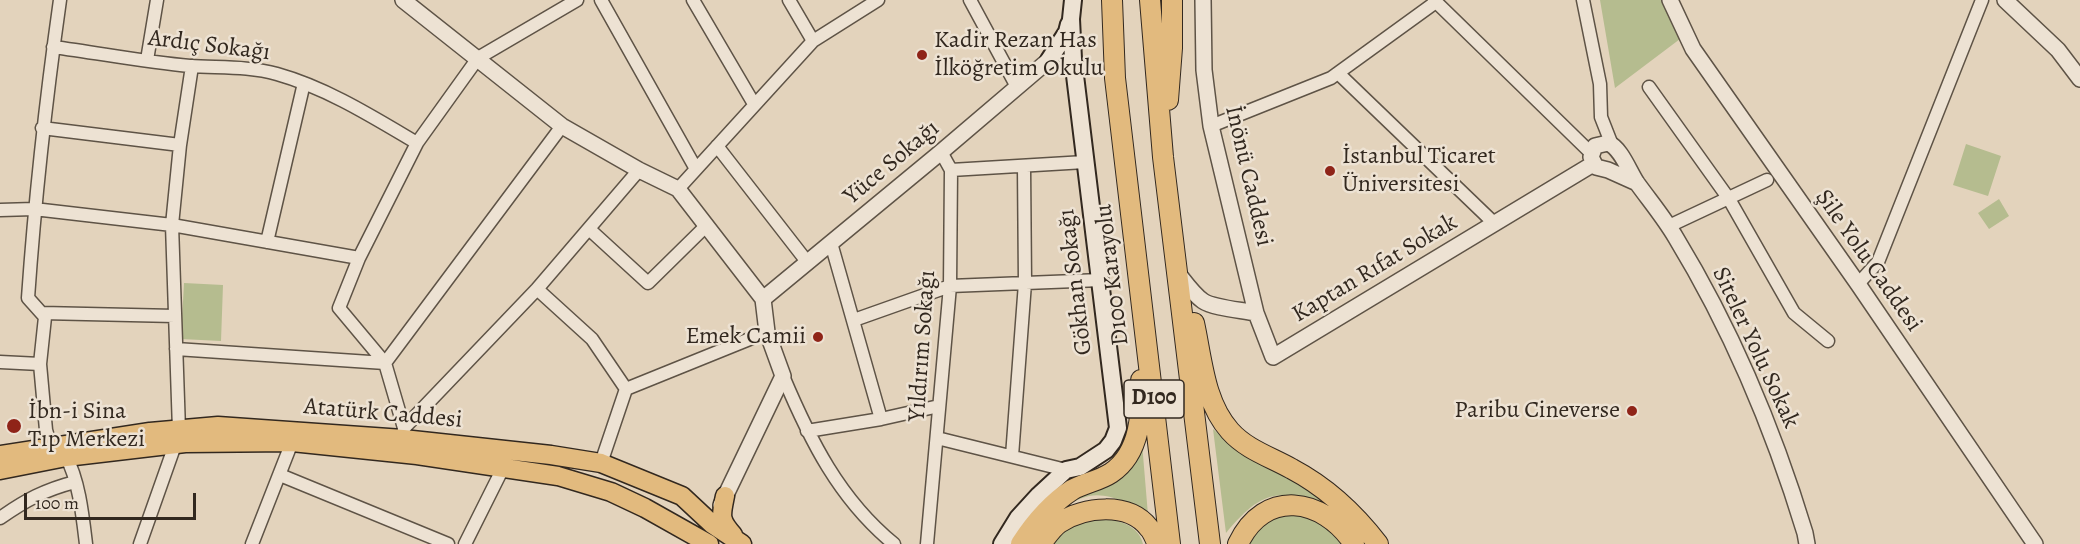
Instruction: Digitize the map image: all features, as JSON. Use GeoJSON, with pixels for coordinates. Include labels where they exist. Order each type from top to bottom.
{"type":"FeatureCollection","features":[{"type":"Feature","properties":{"kind":"highway","name":"D100 Karayolu"},"geometry":{"type":"LineString","coordinates":[[1112,0],[1115,78],[1170,544]]}},
{"type":"Feature","properties":{"kind":"highway","name":"D100"},"geometry":{"type":"LineString","coordinates":[[1150,0],[1163,157],[1210,544]]}},
{"type":"Feature","properties":{"kind":"highway"},"geometry":{"type":"LineString","coordinates":[[1163,157],[1172,48],[1172,0]]}},
{"type":"Feature","properties":{"kind":"highway"},"geometry":{"type":"LineString","coordinates":[[1021,544],[1039,520],[1072,490],[1112,473],[1130,453],[1138,428],[1141,400],[1137,254]]}},
{"type":"Feature","properties":{"kind":"highway"},"geometry":{"type":"LineString","coordinates":[[1177,272],[1191,305],[1209,395],[1229,430],[1258,453],[1292,468],[1315,482],[1354,516],[1378,544]]}},
{"type":"Feature","properties":{"kind":"highway"},"geometry":{"type":"LineString","coordinates":[[1238,544],[1249,526],[1261,515],[1272,508],[1289,504],[1312,508],[1326,516],[1354,544]]}},
{"type":"Feature","properties":{"kind":"highway"},"geometry":{"type":"LineString","coordinates":[[1041,544],[1058,524],[1080,513],[1106,508],[1129,513],[1148,526],[1158,544]]}},
{"type":"Feature","properties":{"kind":"main road"},"geometry":{"type":"LineString","coordinates":[[1049,60],[1066,32],[1071,19],[1073,0]]}},
{"type":"Feature","properties":{"kind":"main road","name":"Gökhan Sokağı"},"geometry":{"type":"LineString","coordinates":[[1002,544],[1018,518],[1039,495],[1066,470],[1080,467],[1106,450],[1118,429],[1073,59],[1071,19]]}},
{"type":"Feature","properties":{"kind":"main road"},"geometry":{"type":"LineString","coordinates":[[1049,60],[1061,57],[1073,59]]}},
{"type":"Feature","properties":{"kind":"main road","name":"Atatürk Caddesi"},"geometry":{"type":"LineString","coordinates":[[0,470],[177,437],[218,426],[404,433],[601,463],[682,496],[707,538]]}},
{"type":"Feature","properties":{"kind":"main road","name":"Atatürk Caddesi"},"geometry":{"type":"LineString","coordinates":[[0,455],[51,447],[177,437],[185,443],[292,442],[417,455],[558,476],[610,492],[707,538],[741,544]]}},
{"type":"Feature","properties":{"kind":"main road"},"geometry":{"type":"LineString","coordinates":[[51,447],[66,458]]}},
{"type":"Feature","properties":{"kind":"main road"},"geometry":{"type":"LineString","coordinates":[[725,496],[722,511],[723,523],[741,544]]}},
{"type":"Feature","properties":{"kind":"street"},"geometry":{"type":"LineString","coordinates":[[51,447],[46,430],[40,364],[45,317],[28,298],[42,128],[60,0]]}},
{"type":"Feature","properties":{"kind":"street"},"geometry":{"type":"LineString","coordinates":[[147,60],[156,0]]}},
{"type":"Feature","properties":{"kind":"street"},"geometry":{"type":"LineString","coordinates":[[403,0],[561,126],[678,189],[763,299],[767,332],[807,432],[854,505],[878,531],[894,544]]}},
{"type":"Feature","properties":{"kind":"street"},"geometry":{"type":"LineString","coordinates":[[404,433],[385,363],[339,308],[359,258],[417,143],[478,58],[577,0]]}},
{"type":"Feature","properties":{"kind":"street"},"geometry":{"type":"LineString","coordinates":[[601,0],[696,169]]}},
{"type":"Feature","properties":{"kind":"street"},"geometry":{"type":"LineString","coordinates":[[693,0],[754,104]]}},
{"type":"Feature","properties":{"kind":"street"},"geometry":{"type":"LineString","coordinates":[[789,0],[813,41]]}},
{"type":"Feature","properties":{"kind":"street"},"geometry":{"type":"LineString","coordinates":[[678,189],[813,41],[878,0]]}},
{"type":"Feature","properties":{"kind":"street"},"geometry":{"type":"LineString","coordinates":[[970,0],[1017,87]]}},
{"type":"Feature","properties":{"kind":"street","name":"İnönü Caddesi"},"geometry":{"type":"LineString","coordinates":[[1203,0],[1204,70],[1211,126],[1256,313],[1273,357]]}},
{"type":"Feature","properties":{"kind":"street"},"geometry":{"type":"LineString","coordinates":[[1583,0],[1600,84],[1601,117],[1615,148],[1618,161],[1616,165],[1597,163]]}},
{"type":"Feature","properties":{"kind":"street","name":"Şile Yolu Caddesi"},"geometry":{"type":"LineString","coordinates":[[1670,0],[1693,49],[1858,284],[2035,544]]}},
{"type":"Feature","properties":{"kind":"street"},"geometry":{"type":"LineString","coordinates":[[1858,284],[1878,262],[1982,0]]}},
{"type":"Feature","properties":{"kind":"street"},"geometry":{"type":"LineString","coordinates":[[2005,0],[2058,50],[2080,79]]}},
{"type":"Feature","properties":{"kind":"street"},"geometry":{"type":"LineString","coordinates":[[1211,126],[1332,78],[1435,1],[1597,163],[1637,183]]}},
{"type":"Feature","properties":{"kind":"street","name":"Ardıç Sokağı"},"geometry":{"type":"LineString","coordinates":[[53,47],[192,66],[253,69],[276,74],[304,83],[350,104],[417,143]]}},
{"type":"Feature","properties":{"kind":"street","name":"Yüce Sokağı"},"geometry":{"type":"LineString","coordinates":[[763,299],[1049,60]]}},
{"type":"Feature","properties":{"kind":"street"},"geometry":{"type":"LineString","coordinates":[[140,544],[177,437],[172,225],[180,144],[192,66]]}},
{"type":"Feature","properties":{"kind":"street"},"geometry":{"type":"LineString","coordinates":[[1339,74],[1495,224]]}},
{"type":"Feature","properties":{"kind":"street"},"geometry":{"type":"LineString","coordinates":[[267,243],[304,83]]}},
{"type":"Feature","properties":{"kind":"street"},"geometry":{"type":"LineString","coordinates":[[1648,87],[1729,199],[1794,313],[1828,341]]}},
{"type":"Feature","properties":{"kind":"street"},"geometry":{"type":"LineString","coordinates":[[385,363],[561,126]]}},
{"type":"Feature","properties":{"kind":"street"},"geometry":{"type":"LineString","coordinates":[[42,128],[180,144]]}},
{"type":"Feature","properties":{"kind":"street","name":"Kaptan Rıfat Sokak"},"geometry":{"type":"LineString","coordinates":[[1273,357],[1597,163],[1599,144],[1615,148]]}},
{"type":"Feature","properties":{"kind":"street"},"geometry":{"type":"LineString","coordinates":[[717,146],[808,263]]}},
{"type":"Feature","properties":{"kind":"street","name":"Siteler Yolu Sokak"},"geometry":{"type":"LineString","coordinates":[[1615,148],[1637,183],[1669,226],[1718,314],[1740,359],[1780,455],[1809,540]]}},
{"type":"Feature","properties":{"kind":"street","name":"Yıldırım Sokağı"},"geometry":{"type":"LineString","coordinates":[[927,544],[950,286],[951,170],[941,152]]}},
{"type":"Feature","properties":{"kind":"street"},"geometry":{"type":"LineString","coordinates":[[951,170],[1085,162]]}},
{"type":"Feature","properties":{"kind":"street"},"geometry":{"type":"LineString","coordinates":[[1012,456],[1025,283],[1024,167]]}},
{"type":"Feature","properties":{"kind":"street"},"geometry":{"type":"LineString","coordinates":[[404,433],[537,289],[639,170]]}},
{"type":"Feature","properties":{"kind":"street"},"geometry":{"type":"LineString","coordinates":[[1669,226],[1767,180]]}},
{"type":"Feature","properties":{"kind":"street"},"geometry":{"type":"LineString","coordinates":[[0,210],[34,209],[172,225],[359,258]]}},
{"type":"Feature","properties":{"kind":"street"},"geometry":{"type":"LineString","coordinates":[[588,229],[648,283],[707,225]]}},
{"type":"Feature","properties":{"kind":"street"},"geometry":{"type":"LineString","coordinates":[[831,243],[881,419]]}},
{"type":"Feature","properties":{"kind":"street"},"geometry":{"type":"LineString","coordinates":[[1177,272],[1204,302],[1256,313]]}},
{"type":"Feature","properties":{"kind":"street"},"geometry":{"type":"LineString","coordinates":[[854,320],[950,286],[1101,280]]}},
{"type":"Feature","properties":{"kind":"street"},"geometry":{"type":"LineString","coordinates":[[537,289],[592,339],[626,389]]}},
{"type":"Feature","properties":{"kind":"street"},"geometry":{"type":"LineString","coordinates":[[42,313],[175,316]]}},
{"type":"Feature","properties":{"kind":"street"},"geometry":{"type":"LineString","coordinates":[[601,463],[626,389],[767,332]]}},
{"type":"Feature","properties":{"kind":"street"},"geometry":{"type":"LineString","coordinates":[[176,349],[385,363]]}},
{"type":"Feature","properties":{"kind":"street"},"geometry":{"type":"LineString","coordinates":[[0,362],[40,364]]}},
{"type":"Feature","properties":{"kind":"street"},"geometry":{"type":"LineString","coordinates":[[707,538],[783,376]]}},
{"type":"Feature","properties":{"kind":"street"},"geometry":{"type":"LineString","coordinates":[[807,432],[939,406]]}},
{"type":"Feature","properties":{"kind":"street"},"geometry":{"type":"LineString","coordinates":[[937,438],[1066,470]]}},
{"type":"Feature","properties":{"kind":"street"},"geometry":{"type":"LineString","coordinates":[[252,544],[292,442]]}},
{"type":"Feature","properties":{"kind":"street"},"geometry":{"type":"LineString","coordinates":[[66,458],[73,468],[86,544]]}},
{"type":"Feature","properties":{"kind":"street"},"geometry":{"type":"LineString","coordinates":[[465,544],[503,468]]}},
{"type":"Feature","properties":{"kind":"street"},"geometry":{"type":"LineString","coordinates":[[280,475],[448,544]]}},
{"type":"Feature","properties":{"kind":"street"},"geometry":{"type":"LineString","coordinates":[[0,518],[47,489],[75,482]]}},
{"type":"Feature","properties":{"kind":"green space"},"geometry":{"type":"Polygon","coordinates":[[[1600,0],[1665,0],[1680,39],[1615,88],[1600,0]]]}},
{"type":"Feature","properties":{"kind":"green space"},"geometry":{"type":"Polygon","coordinates":[[[1966,144],[2001,156],[1988,196],[1953,185],[1966,144]]]}},
{"type":"Feature","properties":{"kind":"green space"},"geometry":{"type":"Polygon","coordinates":[[[1999,199],[2009,216],[1989,229],[1978,213],[1999,199]]]}},
{"type":"Feature","properties":{"kind":"green space"},"geometry":{"type":"Polygon","coordinates":[[[184,283],[223,285],[221,341],[181,339],[184,283]]]}},
{"type":"Feature","properties":{"kind":"green space"},"geometry":{"type":"Polygon","coordinates":[[[1213,429],[1239,452],[1288,477],[1322,498],[1323,505],[1292,496],[1280,495],[1268,498],[1248,510],[1226,533],[1213,429]]]}},
{"type":"Feature","properties":{"kind":"green space"},"geometry":{"type":"Polygon","coordinates":[[[1142,443],[1148,515],[1128,504],[1097,495],[1062,506],[1142,443]]]}},
{"type":"Feature","properties":{"kind":"green space"},"geometry":{"type":"Polygon","coordinates":[[[1292,513],[1321,523],[1343,544],[1247,544],[1260,527],[1278,517],[1292,513]]]}},
{"type":"Feature","properties":{"kind":"green space"},"geometry":{"type":"Polygon","coordinates":[[[1093,517],[1130,526],[1136,531],[1143,544],[1052,544],[1070,527],[1093,517]]]}},
{"type":"Feature","properties":{"kind":"place","name":"Kadir Rezan Has İlköğretim Okulu"},"geometry":{"type":"Point","coordinates":[922,55]}},
{"type":"Feature","properties":{"kind":"place","name":"İstanbul Ticaret Üniversitesi"},"geometry":{"type":"Point","coordinates":[1330,171]}},
{"type":"Feature","properties":{"kind":"place","name":"Emek Camii"},"geometry":{"type":"Point","coordinates":[818,337]}},
{"type":"Feature","properties":{"kind":"place","name":"Paribu Cineverse"},"geometry":{"type":"Point","coordinates":[1632,411]}},
{"type":"Feature","properties":{"kind":"place","name":"İbn-i Sina Tıp Merkezi"},"geometry":{"type":"Point","coordinates":[14,426]}}]}
